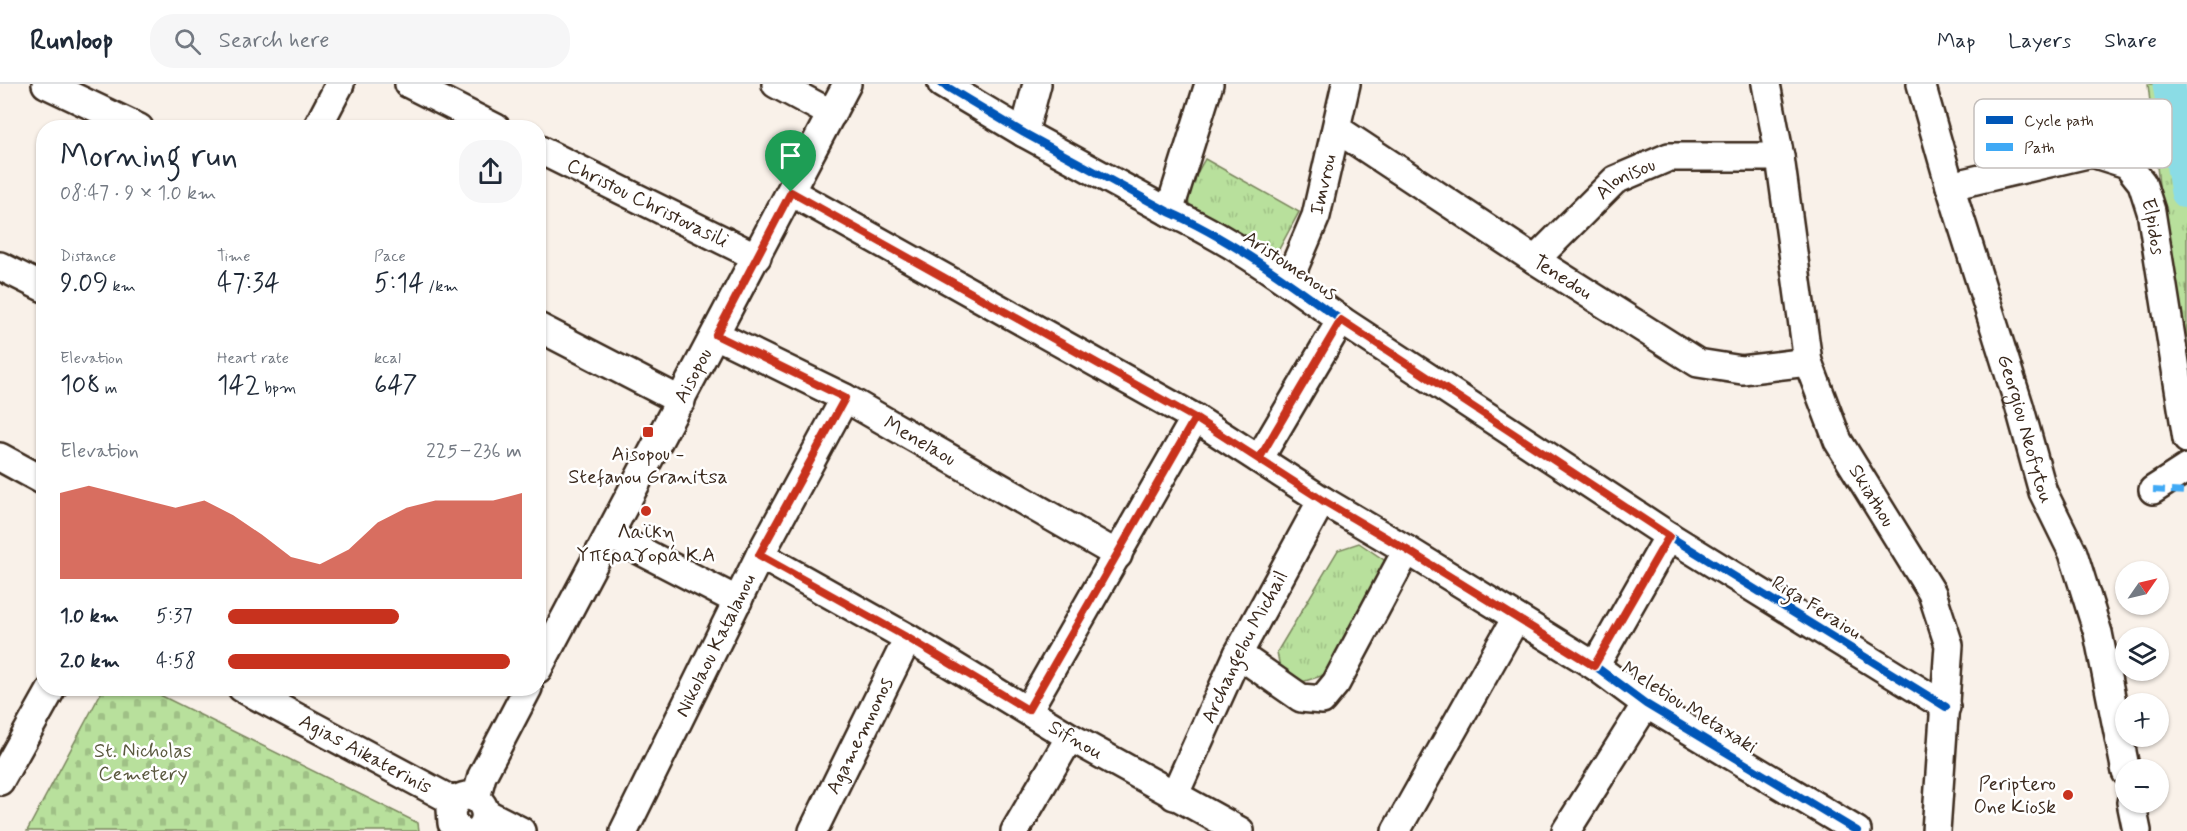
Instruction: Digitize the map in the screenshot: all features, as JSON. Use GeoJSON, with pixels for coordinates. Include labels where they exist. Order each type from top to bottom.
{"type":"FeatureCollection","features":[{"type":"Feature","properties":{"kind":"street"},"geometry":{"type":"LineString","coordinates":[[46,84],[122,120]]}},
{"type":"Feature","properties":{"kind":"street"},"geometry":{"type":"LineString","coordinates":[[321,120],[340,84]]}},
{"type":"Feature","properties":{"kind":"street"},"geometry":{"type":"LineString","coordinates":[[409,84],[480,120]]}},
{"type":"Feature","properties":{"kind":"street"},"geometry":{"type":"LineString","coordinates":[[776,84],[832,114]]}},
{"type":"Feature","properties":{"kind":"street","name":"Aisopou"},"geometry":{"type":"LineString","coordinates":[[546,654],[847,84]]}},
{"type":"Feature","properties":{"kind":"street","name":"Aristomenous"},"geometry":{"type":"LineString","coordinates":[[942,84],[1024,133],[1191,222],[1288,282],[1341,320],[1669,536]]}},
{"type":"Feature","properties":{"kind":"street"},"geometry":{"type":"LineString","coordinates":[[1024,133],[1037,84]]}},
{"type":"Feature","properties":{"kind":"street"},"geometry":{"type":"LineString","coordinates":[[1169,212],[1209,84]]}},
{"type":"Feature","properties":{"kind":"street","name":"Imvrou"},"geometry":{"type":"LineString","coordinates":[[1288,282],[1316,216],[1346,84]]}},
{"type":"Feature","properties":{"kind":"street","name":"Skiathou"},"geometry":{"type":"LineString","coordinates":[[1766,84],[1780,157],[1808,362],[1838,441],[1932,593],[1949,645],[1936,831]]}},
{"type":"Feature","properties":{"kind":"street","name":"Georgiou Neofytou"},"geometry":{"type":"LineString","coordinates":[[1921,84],[1950,186],[2019,405],[2043,492],[2073,553],[2098,633],[2123,759]]}},
{"type":"Feature","properties":{"kind":"street","name":"Tenedou"},"geometry":{"type":"LineString","coordinates":[[1337,129],[1535,260],[1698,363],[1742,370],[1808,362]]}},
{"type":"Feature","properties":{"kind":"street","name":"Christou Christovasili"},"geometry":{"type":"LineString","coordinates":[[546,153],[757,257]]}},
{"type":"Feature","properties":{"kind":"street","name":"Alonisou"},"geometry":{"type":"LineString","coordinates":[[1535,260],[1615,180],[1668,157],[1780,157]]}},
{"type":"Feature","properties":{"kind":"street","name":"Elpidos"},"geometry":{"type":"LineString","coordinates":[[1950,186],[2027,168]]}},
{"type":"Feature","properties":{"kind":"street","name":"Elpidos"},"geometry":{"type":"LineString","coordinates":[[2130,168],[2142,183],[2151,211],[2187,439]]}},
{"type":"Feature","properties":{"kind":"street","name":"Meletiou Metaxaki"},"geometry":{"type":"LineString","coordinates":[[791,192],[1195,418],[1322,500],[1594,666],[1646,705],[1857,831]]}},
{"type":"Feature","properties":{"kind":"street"},"geometry":{"type":"LineString","coordinates":[[0,266],[36,284]]}},
{"type":"Feature","properties":{"kind":"street"},"geometry":{"type":"LineString","coordinates":[[1259,459],[1341,320]]}},
{"type":"Feature","properties":{"kind":"street"},"geometry":{"type":"LineString","coordinates":[[546,331],[681,401]]}},
{"type":"Feature","properties":{"kind":"street","name":"Menelaou"},"geometry":{"type":"LineString","coordinates":[[716,335],[845,398],[1118,555]]}},
{"type":"Feature","properties":{"kind":"street","name":"Nikolaou Katalanou"},"geometry":{"type":"LineString","coordinates":[[624,831],[759,555],[845,398]]}},
{"type":"Feature","properties":{"kind":"street"},"geometry":{"type":"LineString","coordinates":[[1028,710],[1195,418]]}},
{"type":"Feature","properties":{"kind":"street"},"geometry":{"type":"LineString","coordinates":[[0,457],[36,477]]}},
{"type":"Feature","properties":{"kind":"street"},"geometry":{"type":"LineString","coordinates":[[2153,489],[2187,468]]}},
{"type":"Feature","properties":{"kind":"street","name":"Archangelou Michail"},"geometry":{"type":"LineString","coordinates":[[1174,796],[1238,654],[1322,500]]}},
{"type":"Feature","properties":{"kind":"street"},"geometry":{"type":"LineString","coordinates":[[610,535],[738,601]]}},
{"type":"Feature","properties":{"kind":"street"},"geometry":{"type":"LineString","coordinates":[[1594,666],[1669,536]]}},
{"type":"Feature","properties":{"kind":"street","name":"Riga Feraiou"},"geometry":{"type":"LineString","coordinates":[[1669,536],[1946,707]]}},
{"type":"Feature","properties":{"kind":"street"},"geometry":{"type":"LineString","coordinates":[[1238,654],[1301,698],[1322,700],[1336,682],[1407,550]]}},
{"type":"Feature","properties":{"kind":"street","name":"Sifnou"},"geometry":{"type":"LineString","coordinates":[[759,555],[908,638],[1070,737],[1240,831]]}},
{"type":"Feature","properties":{"kind":"street"},"geometry":{"type":"LineString","coordinates":[[1396,831],[1516,618]]}},
{"type":"Feature","properties":{"kind":"street","name":"Agamemnonos"},"geometry":{"type":"LineString","coordinates":[[813,831],[908,638]]}},
{"type":"Feature","properties":{"kind":"street"},"geometry":{"type":"LineString","coordinates":[[0,781],[48,696]]}},
{"type":"Feature","properties":{"kind":"street","name":"Agias Aikaterinis"},"geometry":{"type":"LineString","coordinates":[[273,696],[476,804],[521,831]]}},
{"type":"Feature","properties":{"kind":"street"},"geometry":{"type":"LineString","coordinates":[[462,831],[452,823],[451,809],[476,804],[524,696]]}},
{"type":"Feature","properties":{"kind":"street"},"geometry":{"type":"LineString","coordinates":[[1566,831],[1646,705]]}},
{"type":"Feature","properties":{"kind":"street"},"geometry":{"type":"LineString","coordinates":[[1015,831],[1070,737]]}},
{"type":"Feature","properties":{"kind":"street"},"geometry":{"type":"LineString","coordinates":[[2133,813],[2137,831]]}},
{"type":"Feature","properties":{"kind":"green space"},"geometry":{"type":"Polygon","coordinates":[[[2148,84],[2170,84],[2187,190],[2187,441],[2157,168],[2172,168],[2172,99],[2150,99],[2148,84]]]}},
{"type":"Feature","properties":{"kind":"green space"},"geometry":{"type":"Polygon","coordinates":[[[1205,159],[1299,212],[1271,264],[1190,210],[1187,191],[1205,159]]]}},
{"type":"Feature","properties":{"kind":"green space"},"geometry":{"type":"Polygon","coordinates":[[[1359,543],[1384,560],[1387,580],[1334,672],[1302,682],[1280,668],[1277,652],[1338,550],[1359,543]]]}},
{"type":"Feature","properties":{"kind":"green space","name":"St. Nicholas Cemetery"},"geometry":{"type":"Polygon","coordinates":[[[99,696],[162,696],[418,823],[419,831],[27,831],[99,696]]]}},
{"type":"Feature","properties":{"kind":"waterway"},"geometry":{"type":"LineString","coordinates":[[2169,84],[2172,99]]}},
{"type":"Feature","properties":{"kind":"waterway"},"geometry":{"type":"LineString","coordinates":[[2172,102],[2187,192]]}},
{"type":"Feature","properties":{"kind":"marked path"},"geometry":{"type":"LineString","coordinates":[[2153,490],[2187,492]]}},
{"type":"Feature","properties":{"kind":"cycle path"},"geometry":{"type":"LineString","coordinates":[[942,84],[1024,133],[1214,234],[1669,536],[1946,707]]}},
{"type":"Feature","properties":{"kind":"cycle path"},"geometry":{"type":"LineString","coordinates":[[791,192],[1195,418],[1322,500],[1595,666],[1646,704],[1857,831]]}},
{"type":"Feature","properties":{"kind":"place","name":"Aisopou - Stefanou Granitsa"},"geometry":{"type":"Point","coordinates":[648,432]}},
{"type":"Feature","properties":{"kind":"place","name":"Λαϊκη Υπεραγορά Κ.Α"},"geometry":{"type":"Point","coordinates":[646,511]}},
{"type":"Feature","properties":{"kind":"place","name":"Periptero One Kiosk"},"geometry":{"type":"Point","coordinates":[2068,795]}},
{"type":"Feature","properties":{"kind":"route"},"geometry":{"type":"LineString","coordinates":[[791,192],[716,335],[845,398],[759,555],[908,638],[1028,710],[1195,418],[1322,500],[1594,666],[1669,536],[1341,320],[1259,459],[1195,418],[791,192]]}}]}
